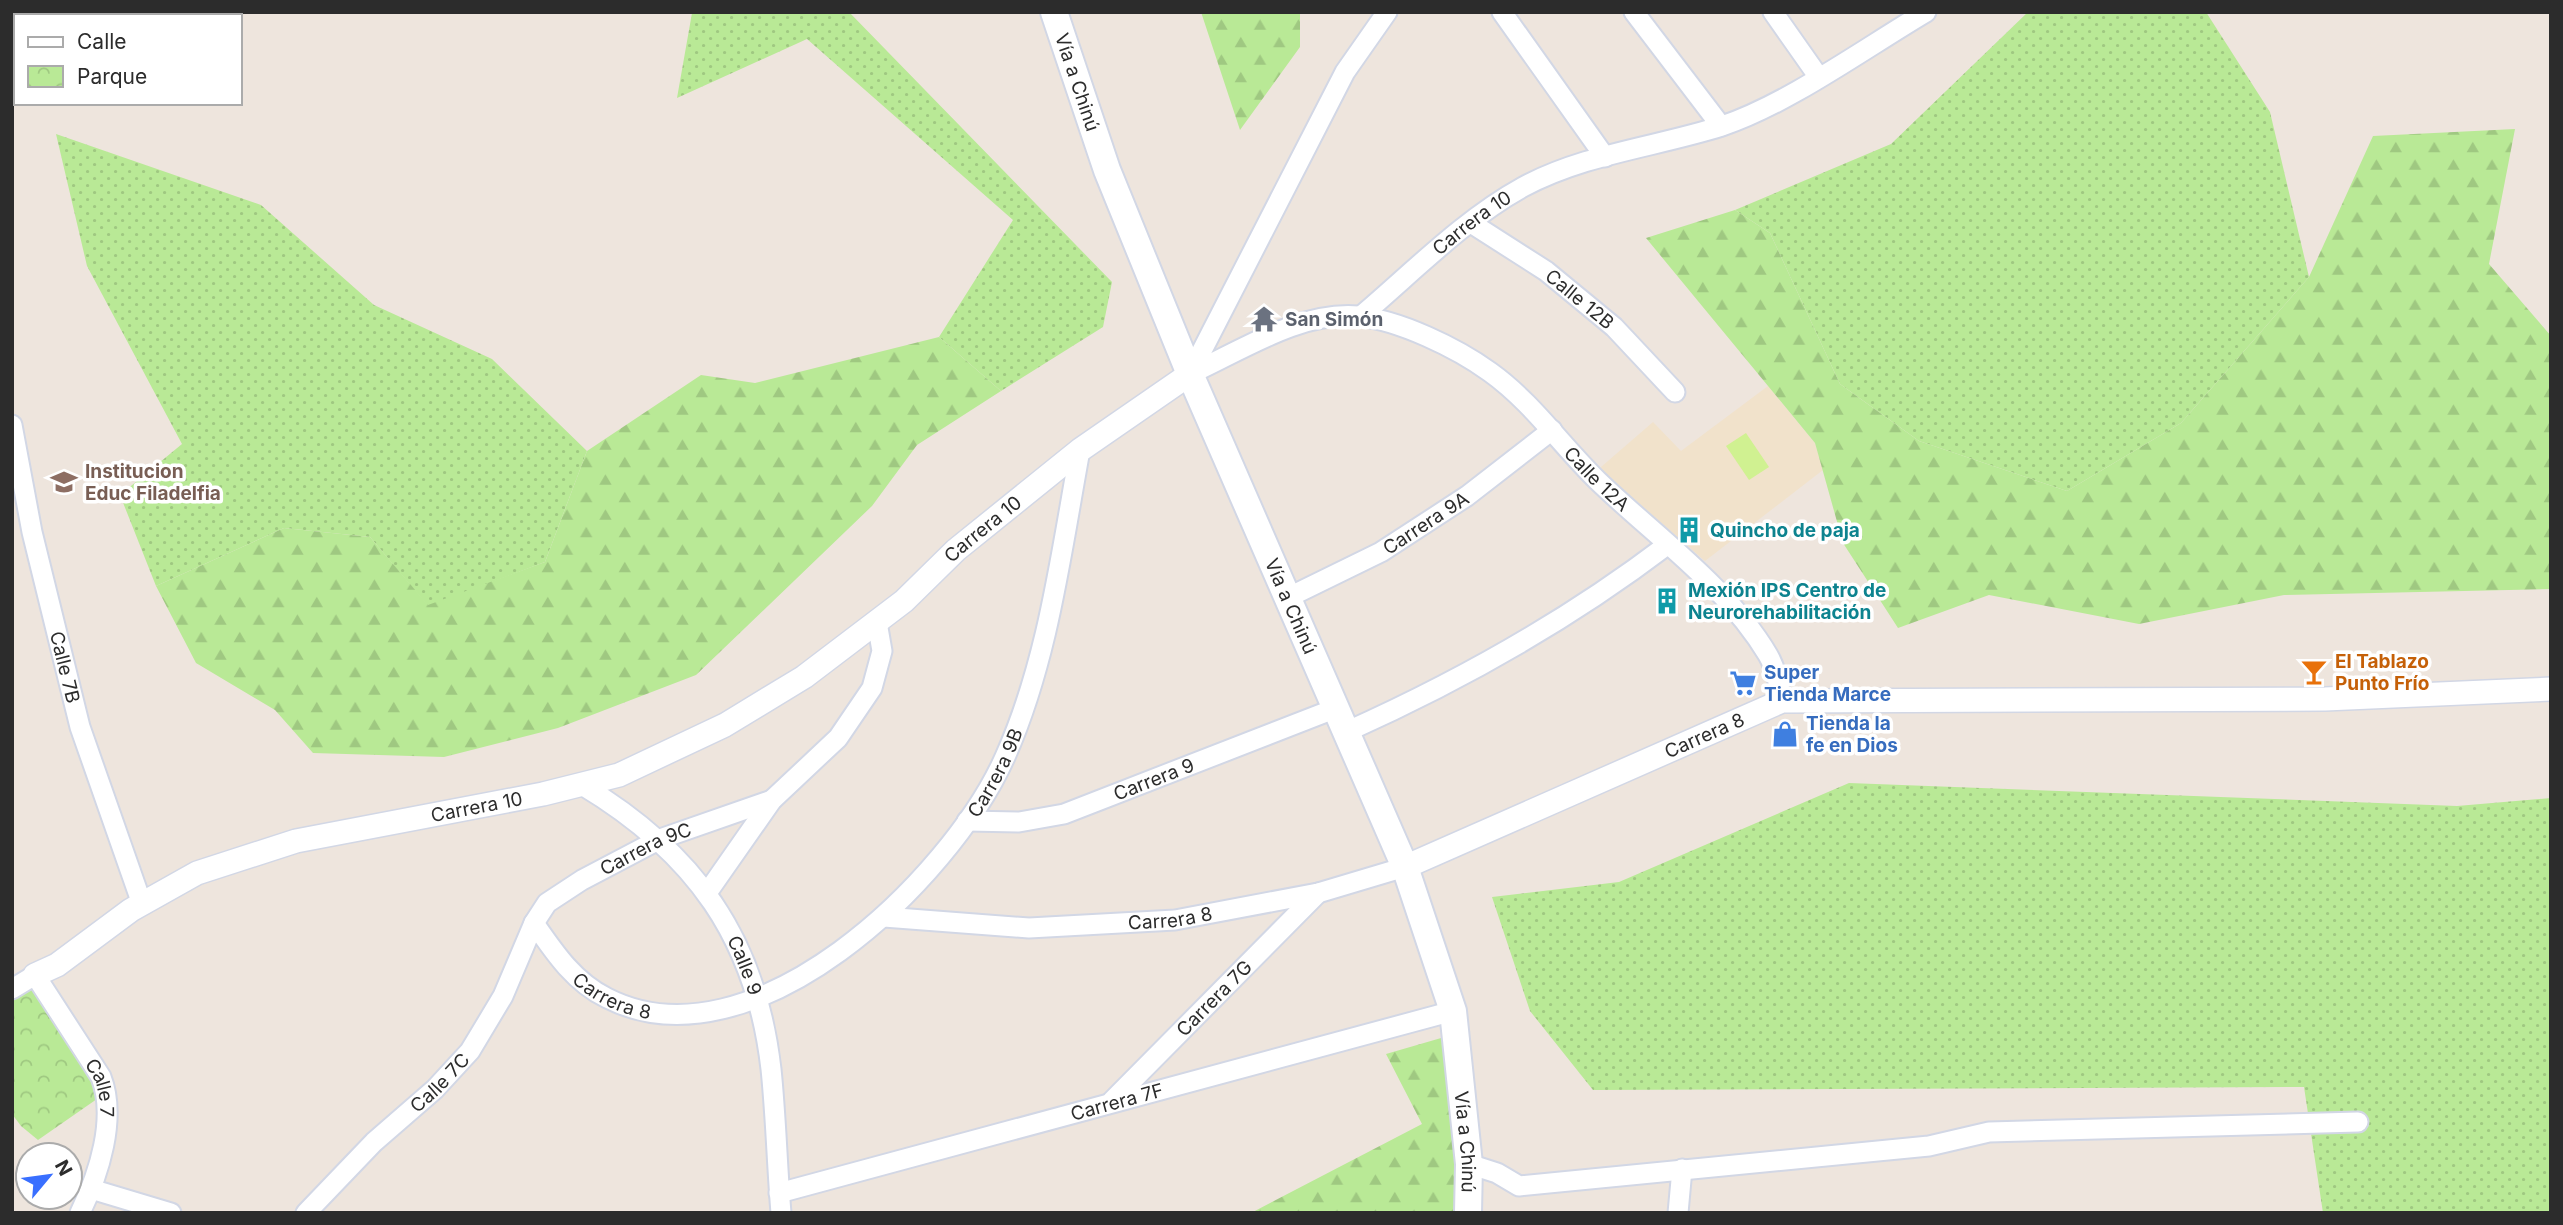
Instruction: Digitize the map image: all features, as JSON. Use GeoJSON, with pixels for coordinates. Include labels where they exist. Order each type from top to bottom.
{"type":"FeatureCollection","features":[{"type":"Feature","properties":{"kind":"main road","name":"Vía a Chinú"},"geometry":{"type":"LineString","coordinates":[[1054,12],[1107,170],[1189,374],[1405,867],[1453,1011],[1469,1164],[1468,1213]]}},
{"type":"Feature","properties":{"kind":"street"},"geometry":{"type":"LineString","coordinates":[[1189,374],[1345,72],[1387,12]]}},
{"type":"Feature","properties":{"kind":"street"},"geometry":{"type":"LineString","coordinates":[[1502,12],[1605,157]]}},
{"type":"Feature","properties":{"kind":"street"},"geometry":{"type":"LineString","coordinates":[[1634,12],[1721,126]]}},
{"type":"Feature","properties":{"kind":"street"},"geometry":{"type":"LineString","coordinates":[[1773,12],[1818,76]]}},
{"type":"Feature","properties":{"kind":"street","name":"Carrera 10"},"geometry":{"type":"LineString","coordinates":[[12,989],[57,965],[142,904],[197,873],[296,841],[582,785],[619,775],[725,725],[804,677],[877,622],[904,601],[956,550],[1080,450],[1189,374],[1310,321],[1333,316],[1361,316],[1471,223],[1524,187],[1566,168],[1721,126],[1758,112],[1926,12]]}},
{"type":"Feature","properties":{"kind":"street","name":"Calle 12B"},"geometry":{"type":"LineString","coordinates":[[1471,223],[1556,279],[1614,327],[1675,392]]}},
{"type":"Feature","properties":{"kind":"street","name":"Calle 12A"},"geometry":{"type":"LineString","coordinates":[[1361,316],[1438,342],[1473,360],[1505,384],[1552,430],[1596,479],[1725,600],[1754,636],[1773,666],[1782,701]]}},
{"type":"Feature","properties":{"kind":"street","name":"Calle 7B"},"geometry":{"type":"LineString","coordinates":[[12,425],[32,533],[80,727],[142,904]]}},
{"type":"Feature","properties":{"kind":"street","name":"Carrera 9A"},"geometry":{"type":"LineString","coordinates":[[1287,598],[1381,552],[1467,496],[1552,430]]}},
{"type":"Feature","properties":{"kind":"street","name":"Carrera 9B"},"geometry":{"type":"LineString","coordinates":[[758,998],[825,962],[884,918],[928,874],[967,821],[1004,760],[1031,690],[1080,450]]}},
{"type":"Feature","properties":{"kind":"street","name":"Carrera 9"},"geometry":{"type":"LineString","coordinates":[[967,821],[1019,822],[1064,814],[1244,747],[1340,721],[1484,666],[1598,595],[1667,545]]}},
{"type":"Feature","properties":{"kind":"street","name":"Carrera 9C"},"geometry":{"type":"LineString","coordinates":[[707,893],[772,800],[838,738],[872,688],[882,651],[877,622]]}},
{"type":"Feature","properties":{"kind":"street","name":"Carrera 8"},"geometry":{"type":"LineString","coordinates":[[884,918],[1029,928],[1175,920],[1318,893],[1405,867],[1782,701],[2325,699],[2551,689]]}},
{"type":"Feature","properties":{"kind":"street","name":"Calle 9"},"geometry":{"type":"LineString","coordinates":[[582,785],[624,810],[660,839],[707,893],[737,943],[758,998],[771,1068],[780,1203]]}},
{"type":"Feature","properties":{"kind":"street","name":"Carrera 9C"},"geometry":{"type":"LineString","coordinates":[[534,923],[547,903],[559,895],[660,839],[772,800]]}},
{"type":"Feature","properties":{"kind":"street","name":"Carrera 7G"},"geometry":{"type":"LineString","coordinates":[[1110,1104],[1318,893]]}},
{"type":"Feature","properties":{"kind":"street","name":"Carrera 8"},"geometry":{"type":"LineString","coordinates":[[534,923],[564,967],[606,998],[656,1015],[709,1014],[758,998]]}},
{"type":"Feature","properties":{"kind":"street","name":"Calle 7C"},"geometry":{"type":"LineString","coordinates":[[306,1213],[374,1142],[435,1089],[470,1051],[503,996],[534,923]]}},
{"type":"Feature","properties":{"kind":"street","name":"Calle 7"},"geometry":{"type":"LineString","coordinates":[[35,975],[102,1077],[108,1096],[108,1115],[91,1189],[80,1213]]}},
{"type":"Feature","properties":{"kind":"street","name":"Carrera 7F"},"geometry":{"type":"LineString","coordinates":[[780,1203],[1110,1104],[1453,1011]]}},
{"type":"Feature","properties":{"kind":"street"},"geometry":{"type":"LineString","coordinates":[[1469,1164],[1497,1173],[1519,1186],[1929,1146],[1989,1132],[2358,1122]]}},
{"type":"Feature","properties":{"kind":"street"},"geometry":{"type":"LineString","coordinates":[[1678,1213],[1682,1170]]}},
{"type":"Feature","properties":{"kind":"street"},"geometry":{"type":"LineString","coordinates":[[91,1189],[171,1213]]}},
{"type":"Feature","properties":{"kind":"shaded area"},"geometry":{"type":"Polygon","coordinates":[[[1768,386],[1815,443],[1823,470],[1705,561],[1603,472],[1601,467],[1653,422],[1681,451],[1768,386]]]}},
{"type":"Feature","properties":{"kind":"green space"},"geometry":{"type":"Polygon","coordinates":[[[849,12],[1112,282],[1103,327],[1001,391],[939,337],[1013,220],[807,39],[677,98],[692,13],[849,12]]]}},
{"type":"Feature","properties":{"kind":"green space"},"geometry":{"type":"Polygon","coordinates":[[[1201,12],[1300,12],[1300,47],[1240,130],[1201,12]]]}},
{"type":"Feature","properties":{"kind":"green space"},"geometry":{"type":"Polygon","coordinates":[[[2028,12],[2206,12],[2270,112],[2309,277],[2181,423],[2067,491],[1919,441],[1840,384],[1770,233],[1735,210],[1891,144],[2028,12]]]}},
{"type":"Feature","properties":{"kind":"green space"},"geometry":{"type":"Polygon","coordinates":[[[2515,129],[2489,264],[2551,336],[2551,589],[2284,595],[2139,624],[1989,595],[1898,628],[1843,543],[1815,443],[1646,238],[1735,210],[1770,233],[1840,384],[1919,441],[2067,491],[2181,423],[2309,277],[2373,136],[2515,129]]]}},
{"type":"Feature","properties":{"kind":"green space"},"geometry":{"type":"Polygon","coordinates":[[[56,134],[261,205],[374,305],[492,359],[587,451],[545,562],[428,606],[370,537],[284,528],[156,586],[120,495],[182,444],[87,266],[56,134]]]}},
{"type":"Feature","properties":{"kind":"green space"},"geometry":{"type":"Polygon","coordinates":[[[939,337],[1001,391],[917,445],[872,506],[696,675],[558,728],[444,757],[313,753],[275,710],[196,663],[156,586],[284,528],[370,537],[428,605],[545,562],[587,451],[701,375],[755,383],[939,337]]]}},
{"type":"Feature","properties":{"kind":"green space"},"geometry":{"type":"Polygon","coordinates":[[[1746,433],[1769,467],[1749,480],[1726,446],[1746,433]]]}},
{"type":"Feature","properties":{"kind":"green space"},"geometry":{"type":"Polygon","coordinates":[[[1849,783],[2457,806],[2551,798],[2551,1213],[2323,1213],[2304,1087],[1593,1090],[1530,1011],[1492,897],[1619,882],[1849,783]]]}},
{"type":"Feature","properties":{"kind":"green space"},"geometry":{"type":"Polygon","coordinates":[[[35,975],[107,1092],[38,1140],[21,1126],[12,1114],[12,991],[35,975]]]}},
{"type":"Feature","properties":{"kind":"green space"},"geometry":{"type":"Polygon","coordinates":[[[1448,1036],[1462,1169],[1457,1213],[1251,1213],[1422,1124],[1386,1054],[1448,1036]]]}},
{"type":"Feature","properties":{"kind":"place","name":"San Simón"},"geometry":{"type":"Point","coordinates":[1264,319]}},
{"type":"Feature","properties":{"kind":"place","name":"Institucion Educ Filadelfia"},"geometry":{"type":"Point","coordinates":[64,482]}},
{"type":"Feature","properties":{"kind":"place","name":"Quincho de paja"},"geometry":{"type":"Point","coordinates":[1689,530]}},
{"type":"Feature","properties":{"kind":"place","name":"Mexión IPS Centro de Neurorehabilitación"},"geometry":{"type":"Point","coordinates":[1667,601]}},
{"type":"Feature","properties":{"kind":"place","name":"El Tablazo Punto Frío"},"geometry":{"type":"Point","coordinates":[2314,672]}},
{"type":"Feature","properties":{"kind":"place","name":"Super Tienda Marce"},"geometry":{"type":"Point","coordinates":[1743,683]}},
{"type":"Feature","properties":{"kind":"place","name":"Tienda la fe en Dios"},"geometry":{"type":"Point","coordinates":[1785,734]}}]}
